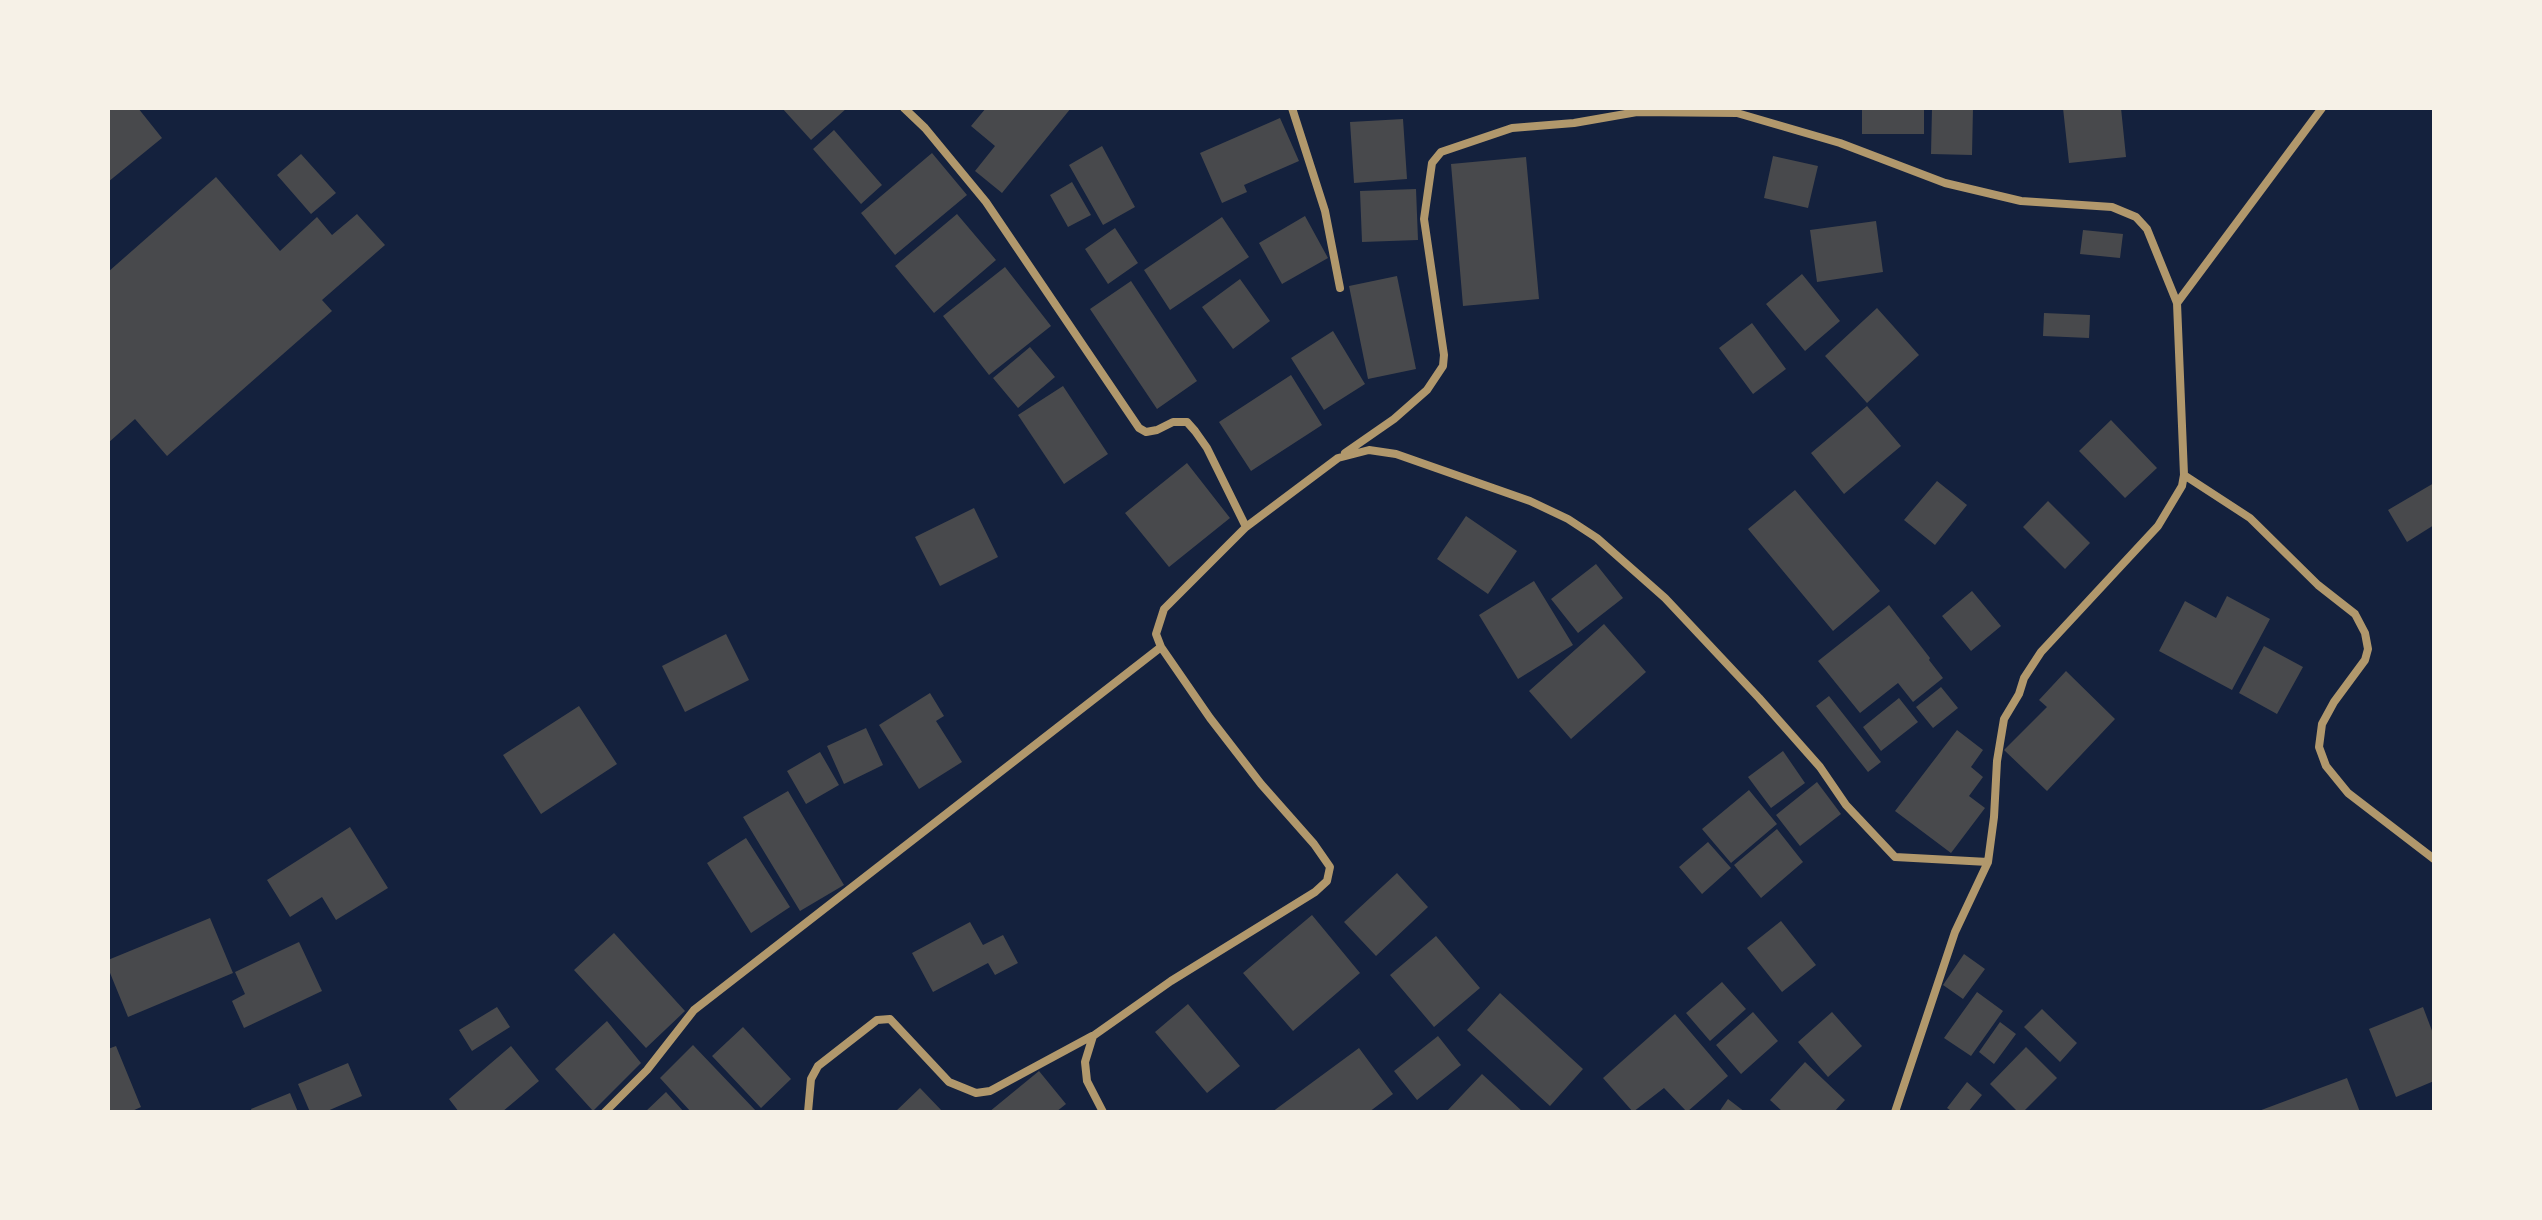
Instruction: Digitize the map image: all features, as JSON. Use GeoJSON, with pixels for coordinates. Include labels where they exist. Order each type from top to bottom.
{"type":"FeatureCollection","features":[{"type":"Feature","properties":{"kind":"street"},"geometry":{"type":"LineString","coordinates":[[904,108],[925,128],[986,202],[1139,428],[1146,432],[1173,422],[1187,422],[1195,431],[1207,448],[1246,527]]}},
{"type":"Feature","properties":{"kind":"street"},"geometry":{"type":"LineString","coordinates":[[1292,108],[1325,211],[1340,288]]}},
{"type":"Feature","properties":{"kind":"street"},"geometry":{"type":"LineString","coordinates":[[2177,303],[2322,108]]}},
{"type":"Feature","properties":{"kind":"street"},"geometry":{"type":"LineString","coordinates":[[808,1112],[811,1079],[818,1066],[877,1020],[890,1019],[949,1082],[976,1093],[990,1091],[1093,1036],[1171,981],[1315,892],[1327,881],[1330,867],[1314,844],[1252,773],[1161,647],[1156,634],[1164,609],[1246,527],[1320,469],[1394,419],[1427,390],[1443,366],[1444,355],[1424,219],[1432,163],[1441,152],[1512,128],[1574,123],[1637,112],[1737,113],[1840,143],[1945,183],[2021,201],[2112,207],[2136,217],[2147,229],[2177,303],[2182,486],[2158,526],[2067,622],[2024,678],[2019,694],[2004,719],[1988,862],[1955,932],[1895,1112]]}},
{"type":"Feature","properties":{"kind":"street"},"geometry":{"type":"LineString","coordinates":[[1338,458],[1369,450],[1396,454],[1530,501],[1578,525],[1625,561],[1665,598],[1759,698],[1820,767],[1846,805],[1895,857],[1988,862]]}},
{"type":"Feature","properties":{"kind":"street"},"geometry":{"type":"LineString","coordinates":[[2184,475],[2250,518],[2318,585],[2355,614],[2365,633],[2368,649],[2365,660],[2322,724],[2319,747],[2326,766],[2348,793],[2434,859]]}},
{"type":"Feature","properties":{"kind":"street"},"geometry":{"type":"LineString","coordinates":[[605,1112],[647,1070],[694,1010],[1161,647]]}},
{"type":"Feature","properties":{"kind":"street"},"geometry":{"type":"LineString","coordinates":[[1093,1036],[1085,1062],[1087,1081],[1103,1112]]}},
{"type":"Feature","properties":{"kind":"building"},"geometry":{"type":"Polygon","coordinates":[[[108,108],[138,108],[162,138],[108,182],[108,108]]]}},
{"type":"Feature","properties":{"kind":"building"},"geometry":{"type":"Polygon","coordinates":[[[782,108],[847,108],[811,140],[782,108]]]}},
{"type":"Feature","properties":{"kind":"building"},"geometry":{"type":"Polygon","coordinates":[[[986,108],[1071,108],[1002,193],[975,171],[995,146],[971,126],[986,108]]]}},
{"type":"Feature","properties":{"kind":"building"},"geometry":{"type":"Polygon","coordinates":[[[1862,108],[1924,108],[1924,134],[1862,134],[1862,108]]]}},
{"type":"Feature","properties":{"kind":"building"},"geometry":{"type":"Polygon","coordinates":[[[1932,108],[1973,108],[1972,155],[1931,154],[1932,108]]]}},
{"type":"Feature","properties":{"kind":"building"},"geometry":{"type":"Polygon","coordinates":[[[2063,108],[2121,108],[2126,157],[2069,163],[2063,108]]]}},
{"type":"Feature","properties":{"kind":"building"},"geometry":{"type":"Polygon","coordinates":[[[1280,118],[1299,161],[1244,185],[1247,192],[1222,203],[1200,153],[1280,118]]]}},
{"type":"Feature","properties":{"kind":"building"},"geometry":{"type":"Polygon","coordinates":[[[1403,119],[1407,179],[1354,183],[1350,122],[1403,119]]]}},
{"type":"Feature","properties":{"kind":"building"},"geometry":{"type":"Polygon","coordinates":[[[834,130],[882,185],[861,204],[813,149],[834,130]]]}},
{"type":"Feature","properties":{"kind":"building"},"geometry":{"type":"Polygon","coordinates":[[[1102,146],[1135,207],[1103,225],[1069,165],[1102,146]]]}},
{"type":"Feature","properties":{"kind":"building"},"geometry":{"type":"Polygon","coordinates":[[[932,153],[967,195],[895,255],[861,213],[932,153]]]}},
{"type":"Feature","properties":{"kind":"building"},"geometry":{"type":"Polygon","coordinates":[[[301,154],[336,193],[311,214],[277,175],[301,154]]]}},
{"type":"Feature","properties":{"kind":"building"},"geometry":{"type":"Polygon","coordinates":[[[1773,156],[1818,166],[1808,208],[1764,198],[1773,156]]]}},
{"type":"Feature","properties":{"kind":"building"},"geometry":{"type":"Polygon","coordinates":[[[1526,157],[1539,299],[1463,306],[1451,164],[1526,157]]]}},
{"type":"Feature","properties":{"kind":"building"},"geometry":{"type":"Polygon","coordinates":[[[216,177],[280,251],[317,217],[332,235],[357,214],[385,245],[322,300],[332,311],[167,456],[135,419],[108,443],[108,272],[216,177]]]}},
{"type":"Feature","properties":{"kind":"building"},"geometry":{"type":"Polygon","coordinates":[[[1072,182],[1091,215],[1068,227],[1050,195],[1072,182]]]}},
{"type":"Feature","properties":{"kind":"building"},"geometry":{"type":"Polygon","coordinates":[[[1416,189],[1418,240],[1362,242],[1360,191],[1416,189]]]}},
{"type":"Feature","properties":{"kind":"building"},"geometry":{"type":"Polygon","coordinates":[[[957,214],[996,260],[934,313],[895,266],[957,214]]]}},
{"type":"Feature","properties":{"kind":"building"},"geometry":{"type":"Polygon","coordinates":[[[1305,216],[1328,258],[1282,284],[1259,243],[1305,216]]]}},
{"type":"Feature","properties":{"kind":"building"},"geometry":{"type":"Polygon","coordinates":[[[1222,217],[1249,257],[1170,310],[1144,270],[1222,217]]]}},
{"type":"Feature","properties":{"kind":"building"},"geometry":{"type":"Polygon","coordinates":[[[1876,221],[1883,272],[1817,282],[1810,230],[1876,221]]]}},
{"type":"Feature","properties":{"kind":"building"},"geometry":{"type":"Polygon","coordinates":[[[1115,228],[1138,263],[1108,284],[1085,249],[1115,228]]]}},
{"type":"Feature","properties":{"kind":"building"},"geometry":{"type":"Polygon","coordinates":[[[2083,230],[2123,234],[2120,258],[2080,254],[2083,230]]]}},
{"type":"Feature","properties":{"kind":"building"},"geometry":{"type":"Polygon","coordinates":[[[1005,267],[1051,326],[989,375],[943,316],[1005,267]]]}},
{"type":"Feature","properties":{"kind":"building"},"geometry":{"type":"Polygon","coordinates":[[[1802,274],[1840,321],[1805,351],[1766,304],[1802,274]]]}},
{"type":"Feature","properties":{"kind":"building"},"geometry":{"type":"Polygon","coordinates":[[[1397,276],[1416,369],[1368,379],[1349,286],[1397,276]]]}},
{"type":"Feature","properties":{"kind":"building"},"geometry":{"type":"Polygon","coordinates":[[[1240,279],[1270,321],[1233,349],[1202,307],[1240,279]]]}},
{"type":"Feature","properties":{"kind":"building"},"geometry":{"type":"Polygon","coordinates":[[[1131,281],[1197,381],[1157,409],[1090,309],[1131,281]]]}},
{"type":"Feature","properties":{"kind":"building"},"geometry":{"type":"Polygon","coordinates":[[[1877,308],[1919,355],[1867,403],[1825,356],[1877,308]]]}},
{"type":"Feature","properties":{"kind":"building"},"geometry":{"type":"Polygon","coordinates":[[[2044,313],[2090,315],[2089,338],[2043,336],[2044,313]]]}},
{"type":"Feature","properties":{"kind":"building"},"geometry":{"type":"Polygon","coordinates":[[[1752,323],[1786,369],[1753,394],[1719,348],[1752,323]]]}},
{"type":"Feature","properties":{"kind":"building"},"geometry":{"type":"Polygon","coordinates":[[[1333,331],[1365,384],[1324,410],[1291,358],[1333,331]]]}},
{"type":"Feature","properties":{"kind":"building"},"geometry":{"type":"Polygon","coordinates":[[[1030,347],[1055,377],[1018,408],[993,378],[1030,347]]]}},
{"type":"Feature","properties":{"kind":"building"},"geometry":{"type":"Polygon","coordinates":[[[1291,375],[1322,425],[1251,471],[1219,422],[1291,375]]]}},
{"type":"Feature","properties":{"kind":"building"},"geometry":{"type":"Polygon","coordinates":[[[1063,386],[1108,454],[1064,484],[1018,415],[1063,386]]]}},
{"type":"Feature","properties":{"kind":"building"},"geometry":{"type":"Polygon","coordinates":[[[1867,406],[1901,446],[1844,494],[1811,453],[1867,406]]]}},
{"type":"Feature","properties":{"kind":"building"},"geometry":{"type":"Polygon","coordinates":[[[2111,420],[2157,468],[2125,498],[2079,451],[2111,420]]]}},
{"type":"Feature","properties":{"kind":"building"},"geometry":{"type":"Polygon","coordinates":[[[1187,463],[1230,518],[1169,567],[1125,513],[1187,463]]]}},
{"type":"Feature","properties":{"kind":"building"},"geometry":{"type":"Polygon","coordinates":[[[1937,481],[1967,505],[1935,545],[1904,520],[1937,481]]]}},
{"type":"Feature","properties":{"kind":"building"},"geometry":{"type":"Polygon","coordinates":[[[2434,483],[2434,525],[2407,542],[2388,510],[2434,483]]]}},
{"type":"Feature","properties":{"kind":"building"},"geometry":{"type":"Polygon","coordinates":[[[1795,490],[1880,591],[1833,631],[1748,529],[1795,490]]]}},
{"type":"Feature","properties":{"kind":"building"},"geometry":{"type":"Polygon","coordinates":[[[2048,501],[2090,543],[2065,569],[2023,527],[2048,501]]]}},
{"type":"Feature","properties":{"kind":"building"},"geometry":{"type":"Polygon","coordinates":[[[974,508],[998,557],[940,586],[915,537],[974,508]]]}},
{"type":"Feature","properties":{"kind":"building"},"geometry":{"type":"Polygon","coordinates":[[[1466,516],[1517,551],[1488,594],[1437,559],[1466,516]]]}},
{"type":"Feature","properties":{"kind":"building"},"geometry":{"type":"Polygon","coordinates":[[[1596,564],[1623,598],[1578,633],[1551,599],[1596,564]]]}},
{"type":"Feature","properties":{"kind":"building"},"geometry":{"type":"Polygon","coordinates":[[[1534,581],[1573,645],[1518,679],[1479,615],[1534,581]]]}},
{"type":"Feature","properties":{"kind":"building"},"geometry":{"type":"Polygon","coordinates":[[[1972,591],[2001,626],[1971,651],[1942,616],[1972,591]]]}},
{"type":"Feature","properties":{"kind":"building"},"geometry":{"type":"Polygon","coordinates":[[[2227,596],[2270,619],[2232,690],[2159,651],[2185,601],[2216,618],[2227,596]]]}},
{"type":"Feature","properties":{"kind":"building"},"geometry":{"type":"Polygon","coordinates":[[[1889,605],[1943,678],[1913,702],[1898,683],[1860,713],[1818,661],[1889,605]]]}},
{"type":"Feature","properties":{"kind":"building"},"geometry":{"type":"Polygon","coordinates":[[[1604,624],[1646,672],[1571,739],[1529,691],[1604,624]]]}},
{"type":"Feature","properties":{"kind":"building"},"geometry":{"type":"Polygon","coordinates":[[[726,634],[749,680],[685,712],[662,666],[726,634]]]}},
{"type":"Feature","properties":{"kind":"building"},"geometry":{"type":"Polygon","coordinates":[[[2264,646],[2303,667],[2277,714],[2239,693],[2264,646]]]}},
{"type":"Feature","properties":{"kind":"building"},"geometry":{"type":"Polygon","coordinates":[[[2066,671],[2115,719],[2047,791],[2004,750],[2047,707],[2039,700],[2066,671]]]}},
{"type":"Feature","properties":{"kind":"building"},"geometry":{"type":"Polygon","coordinates":[[[1941,687],[1958,708],[1933,728],[1916,707],[1941,687]]]}},
{"type":"Feature","properties":{"kind":"building"},"geometry":{"type":"Polygon","coordinates":[[[930,693],[944,716],[936,721],[962,762],[919,789],[879,725],[930,693]]]}},
{"type":"Feature","properties":{"kind":"building"},"geometry":{"type":"Polygon","coordinates":[[[1829,696],[1881,762],[1868,772],[1816,706],[1829,696]]]}},
{"type":"Feature","properties":{"kind":"building"},"geometry":{"type":"Polygon","coordinates":[[[1899,698],[1918,722],[1881,751],[1863,727],[1899,698]]]}},
{"type":"Feature","properties":{"kind":"building"},"geometry":{"type":"Polygon","coordinates":[[[579,706],[617,764],[541,814],[503,755],[579,706]]]}},
{"type":"Feature","properties":{"kind":"building"},"geometry":{"type":"Polygon","coordinates":[[[866,728],[883,765],[844,784],[827,746],[866,728]]]}},
{"type":"Feature","properties":{"kind":"building"},"geometry":{"type":"Polygon","coordinates":[[[1957,730],[1983,750],[1971,767],[1983,777],[1969,796],[1985,808],[1951,853],[1895,811],[1957,730]]]}},
{"type":"Feature","properties":{"kind":"building"},"geometry":{"type":"Polygon","coordinates":[[[1783,751],[1805,783],[1771,808],[1748,777],[1783,751]]]}},
{"type":"Feature","properties":{"kind":"building"},"geometry":{"type":"Polygon","coordinates":[[[820,752],[839,785],[806,804],[787,771],[820,752]]]}},
{"type":"Feature","properties":{"kind":"building"},"geometry":{"type":"Polygon","coordinates":[[[1817,782],[1841,814],[1800,846],[1776,815],[1817,782]]]}},
{"type":"Feature","properties":{"kind":"building"},"geometry":{"type":"Polygon","coordinates":[[[1749,790],[1777,824],[1731,863],[1702,829],[1749,790]]]}},
{"type":"Feature","properties":{"kind":"building"},"geometry":{"type":"Polygon","coordinates":[[[788,791],[844,885],[800,911],[743,817],[788,791]]]}},
{"type":"Feature","properties":{"kind":"building"},"geometry":{"type":"Polygon","coordinates":[[[350,827],[388,888],[336,920],[322,897],[290,917],[267,880],[350,827]]]}},
{"type":"Feature","properties":{"kind":"building"},"geometry":{"type":"Polygon","coordinates":[[[1777,829],[1803,862],[1761,898],[1734,865],[1777,829]]]}},
{"type":"Feature","properties":{"kind":"building"},"geometry":{"type":"Polygon","coordinates":[[[746,838],[790,907],[751,933],[707,863],[746,838]]]}},
{"type":"Feature","properties":{"kind":"building"},"geometry":{"type":"Polygon","coordinates":[[[1708,842],[1731,868],[1702,894],[1679,867],[1708,842]]]}},
{"type":"Feature","properties":{"kind":"building"},"geometry":{"type":"Polygon","coordinates":[[[1397,873],[1428,907],[1376,956],[1344,922],[1397,873]]]}},
{"type":"Feature","properties":{"kind":"building"},"geometry":{"type":"Polygon","coordinates":[[[1312,915],[1360,973],[1293,1031],[1243,973],[1312,915]]]}},
{"type":"Feature","properties":{"kind":"building"},"geometry":{"type":"Polygon","coordinates":[[[210,918],[233,973],[128,1017],[108,968],[108,960],[210,918]]]}},
{"type":"Feature","properties":{"kind":"building"},"geometry":{"type":"Polygon","coordinates":[[[1781,921],[1816,965],[1782,992],[1747,948],[1781,921]]]}},
{"type":"Feature","properties":{"kind":"building"},"geometry":{"type":"Polygon","coordinates":[[[970,922],[983,945],[1003,935],[1018,963],[995,975],[988,963],[933,992],[912,953],[970,922]]]}},
{"type":"Feature","properties":{"kind":"building"},"geometry":{"type":"Polygon","coordinates":[[[614,933],[685,1011],[646,1048],[574,970],[614,933]]]}},
{"type":"Feature","properties":{"kind":"building"},"geometry":{"type":"Polygon","coordinates":[[[1436,936],[1480,988],[1434,1027],[1390,975],[1436,936]]]}},
{"type":"Feature","properties":{"kind":"building"},"geometry":{"type":"Polygon","coordinates":[[[299,942],[322,991],[244,1028],[232,1001],[245,994],[235,972],[299,942]]]}},
{"type":"Feature","properties":{"kind":"building"},"geometry":{"type":"Polygon","coordinates":[[[1964,954],[1985,969],[1963,999],[1943,985],[1964,954]]]}},
{"type":"Feature","properties":{"kind":"building"},"geometry":{"type":"Polygon","coordinates":[[[1722,982],[1746,1009],[1710,1041],[1686,1013],[1722,982]]]}},
{"type":"Feature","properties":{"kind":"building"},"geometry":{"type":"Polygon","coordinates":[[[1977,992],[2003,1011],[1971,1056],[1944,1038],[1977,992]]]}},
{"type":"Feature","properties":{"kind":"building"},"geometry":{"type":"Polygon","coordinates":[[[1500,993],[1583,1069],[1550,1106],[1467,1030],[1500,993]]]}},
{"type":"Feature","properties":{"kind":"building"},"geometry":{"type":"Polygon","coordinates":[[[1188,1004],[1240,1066],[1207,1093],[1155,1032],[1188,1004]]]}},
{"type":"Feature","properties":{"kind":"building"},"geometry":{"type":"Polygon","coordinates":[[[497,1007],[510,1027],[472,1051],[459,1030],[497,1007]]]}},
{"type":"Feature","properties":{"kind":"building"},"geometry":{"type":"Polygon","coordinates":[[[2423,1007],[2434,1036],[2434,1081],[2396,1097],[2369,1029],[2423,1007]]]}},
{"type":"Feature","properties":{"kind":"building"},"geometry":{"type":"Polygon","coordinates":[[[2042,1009],[2077,1043],[2060,1062],[2024,1027],[2042,1009]]]}},
{"type":"Feature","properties":{"kind":"building"},"geometry":{"type":"Polygon","coordinates":[[[1753,1012],[1778,1041],[1741,1074],[1716,1045],[1753,1012]]]}},
{"type":"Feature","properties":{"kind":"building"},"geometry":{"type":"Polygon","coordinates":[[[1832,1012],[1862,1046],[1828,1077],[1798,1042],[1832,1012]]]}},
{"type":"Feature","properties":{"kind":"building"},"geometry":{"type":"Polygon","coordinates":[[[1675,1014],[1728,1076],[1687,1112],[1664,1088],[1633,1112],[1603,1078],[1675,1014]]]}},
{"type":"Feature","properties":{"kind":"building"},"geometry":{"type":"Polygon","coordinates":[[[607,1021],[641,1063],[593,1111],[555,1069],[607,1021]]]}},
{"type":"Feature","properties":{"kind":"building"},"geometry":{"type":"Polygon","coordinates":[[[2000,1022],[2016,1034],[1994,1064],[1979,1052],[2000,1022]]]}},
{"type":"Feature","properties":{"kind":"building"},"geometry":{"type":"Polygon","coordinates":[[[743,1027],[791,1079],[761,1108],[712,1056],[743,1027]]]}},
{"type":"Feature","properties":{"kind":"building"},"geometry":{"type":"Polygon","coordinates":[[[1438,1036],[1461,1065],[1417,1100],[1394,1071],[1438,1036]]]}},
{"type":"Feature","properties":{"kind":"building"},"geometry":{"type":"Polygon","coordinates":[[[693,1045],[757,1112],[691,1112],[660,1078],[693,1045]]]}},
{"type":"Feature","properties":{"kind":"building"},"geometry":{"type":"Polygon","coordinates":[[[116,1046],[141,1107],[130,1112],[108,1112],[108,1049],[116,1046]]]}},
{"type":"Feature","properties":{"kind":"building"},"geometry":{"type":"Polygon","coordinates":[[[511,1046],[539,1081],[502,1112],[459,1112],[449,1099],[511,1046]]]}},
{"type":"Feature","properties":{"kind":"building"},"geometry":{"type":"Polygon","coordinates":[[[2026,1047],[2057,1078],[2023,1112],[2018,1112],[1990,1084],[2026,1047]]]}},
{"type":"Feature","properties":{"kind":"building"},"geometry":{"type":"Polygon","coordinates":[[[1359,1048],[1393,1094],[1369,1112],[1272,1112],[1359,1048]]]}},
{"type":"Feature","properties":{"kind":"building"},"geometry":{"type":"Polygon","coordinates":[[[1805,1062],[1845,1100],[1834,1112],[1783,1112],[1770,1100],[1805,1062]]]}},
{"type":"Feature","properties":{"kind":"building"},"geometry":{"type":"Polygon","coordinates":[[[348,1063],[362,1096],[325,1112],[310,1112],[298,1084],[348,1063]]]}},
{"type":"Feature","properties":{"kind":"building"},"geometry":{"type":"Polygon","coordinates":[[[1039,1071],[1066,1104],[1056,1112],[989,1112],[1039,1071]]]}},
{"type":"Feature","properties":{"kind":"building"},"geometry":{"type":"Polygon","coordinates":[[[1482,1074],[1523,1112],[1446,1112],[1482,1074]]]}},
{"type":"Feature","properties":{"kind":"building"},"geometry":{"type":"Polygon","coordinates":[[[2347,1078],[2360,1112],[2256,1112],[2347,1078]]]}},
{"type":"Feature","properties":{"kind":"building"},"geometry":{"type":"Polygon","coordinates":[[[1967,1082],[1982,1095],[1968,1112],[1953,1112],[1947,1108],[1967,1082]]]}},
{"type":"Feature","properties":{"kind":"building"},"geometry":{"type":"Polygon","coordinates":[[[920,1088],[943,1112],[895,1112],[920,1088]]]}},
{"type":"Feature","properties":{"kind":"building"},"geometry":{"type":"Polygon","coordinates":[[[666,1092],[684,1112],[645,1112],[666,1092]]]}},
{"type":"Feature","properties":{"kind":"building"},"geometry":{"type":"Polygon","coordinates":[[[290,1093],[298,1112],[252,1112],[251,1109],[290,1093]]]}},
{"type":"Feature","properties":{"kind":"building"},"geometry":{"type":"Polygon","coordinates":[[[1728,1099],[1745,1112],[1719,1112],[1728,1099]]]}}]}
